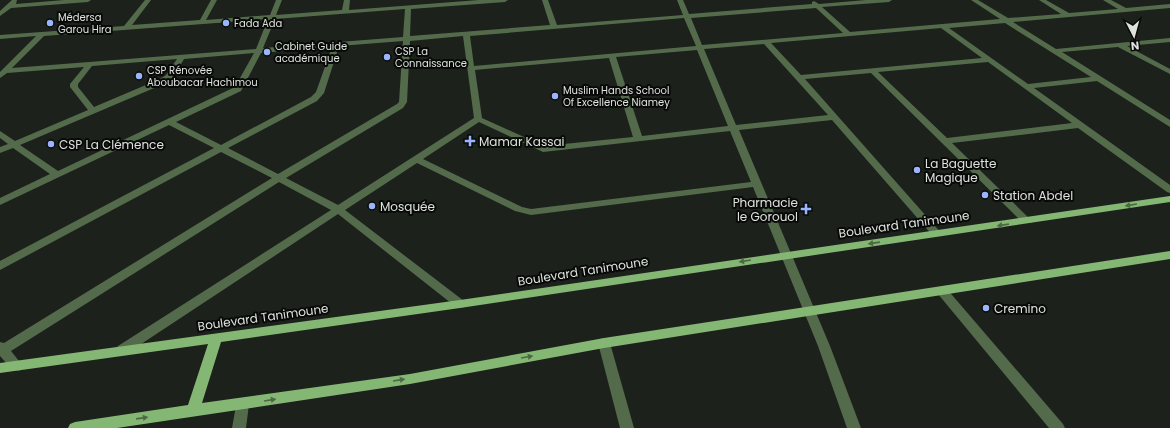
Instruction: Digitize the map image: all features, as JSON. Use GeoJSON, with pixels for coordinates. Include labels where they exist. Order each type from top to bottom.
{"type":"FeatureCollection","features":[{"type":"Feature","properties":{"kind":"main road","name":"Boulevard Tanimoune"},"geometry":{"type":"LineString","coordinates":[[0,368],[460,304],[786,255],[1170,200]]}},
{"type":"Feature","properties":{"kind":"main road"},"geometry":{"type":"LineString","coordinates":[[76,428],[410,379],[604,343],[1168,257]]}},
{"type":"Feature","properties":{"kind":"main road"},"geometry":{"type":"LineString","coordinates":[[193,411],[216,338]]}},
{"type":"Feature","properties":{"kind":"street"},"geometry":{"type":"LineString","coordinates":[[0,14],[17,0]]}},
{"type":"Feature","properties":{"kind":"street"},"geometry":{"type":"LineString","coordinates":[[10,6],[88,0]]}},
{"type":"Feature","properties":{"kind":"street"},"geometry":{"type":"LineString","coordinates":[[126,28],[148,0]]}},
{"type":"Feature","properties":{"kind":"street"},"geometry":{"type":"LineString","coordinates":[[202,22],[214,0]]}},
{"type":"Feature","properties":{"kind":"street"},"geometry":{"type":"LineString","coordinates":[[0,202],[238,89],[259,50],[279,0]]}},
{"type":"Feature","properties":{"kind":"street"},"geometry":{"type":"LineString","coordinates":[[345,12],[347,0]]}},
{"type":"Feature","properties":{"kind":"street"},"geometry":{"type":"LineString","coordinates":[[0,37],[504,0]]}},
{"type":"Feature","properties":{"kind":"street"},"geometry":{"type":"LineString","coordinates":[[545,0],[554,27]]}},
{"type":"Feature","properties":{"kind":"street"},"geometry":{"type":"LineString","coordinates":[[680,0],[810,311],[854,428]]}},
{"type":"Feature","properties":{"kind":"street"},"geometry":{"type":"LineString","coordinates":[[811,0],[848,34]]}},
{"type":"Feature","properties":{"kind":"street"},"geometry":{"type":"LineString","coordinates":[[2,73],[259,50],[889,0]]}},
{"type":"Feature","properties":{"kind":"street"},"geometry":{"type":"LineString","coordinates":[[974,0],[1170,124]]}},
{"type":"Feature","properties":{"kind":"street"},"geometry":{"type":"LineString","coordinates":[[1042,0],[1069,15]]}},
{"type":"Feature","properties":{"kind":"street"},"geometry":{"type":"LineString","coordinates":[[1106,0],[1125,10]]}},
{"type":"Feature","properties":{"kind":"street"},"geometry":{"type":"LineString","coordinates":[[472,68],[1170,6]]}},
{"type":"Feature","properties":{"kind":"street"},"geometry":{"type":"LineString","coordinates":[[17,366],[2,348],[279,178],[400,106],[403,102],[408,7]]}},
{"type":"Feature","properties":{"kind":"street"},"geometry":{"type":"LineString","coordinates":[[942,26],[1170,190]]}},
{"type":"Feature","properties":{"kind":"street"},"geometry":{"type":"LineString","coordinates":[[2,73],[42,34]]}},
{"type":"Feature","properties":{"kind":"street"},"geometry":{"type":"LineString","coordinates":[[466,34],[478,119]]}},
{"type":"Feature","properties":{"kind":"street"},"geometry":{"type":"LineString","coordinates":[[1054,51],[1170,40]]}},
{"type":"Feature","properties":{"kind":"street"},"geometry":{"type":"LineString","coordinates":[[766,42],[799,77],[937,234]]}},
{"type":"Feature","properties":{"kind":"street"},"geometry":{"type":"LineString","coordinates":[[0,266],[221,150],[318,96],[336,44]]}},
{"type":"Feature","properties":{"kind":"street"},"geometry":{"type":"LineString","coordinates":[[1120,44],[1170,72]]}},
{"type":"Feature","properties":{"kind":"street"},"geometry":{"type":"LineString","coordinates":[[612,55],[638,138]]}},
{"type":"Feature","properties":{"kind":"street"},"geometry":{"type":"LineString","coordinates":[[0,150],[167,79],[182,57]]}},
{"type":"Feature","properties":{"kind":"street"},"geometry":{"type":"LineString","coordinates":[[799,77],[988,60]]}},
{"type":"Feature","properties":{"kind":"street"},"geometry":{"type":"LineString","coordinates":[[90,64],[74,84],[74,87],[93,111]]}},
{"type":"Feature","properties":{"kind":"street"},"geometry":{"type":"LineString","coordinates":[[872,70],[1027,221]]}},
{"type":"Feature","properties":{"kind":"street"},"geometry":{"type":"LineString","coordinates":[[1026,86],[1097,79]]}},
{"type":"Feature","properties":{"kind":"street"},"geometry":{"type":"LineString","coordinates":[[478,119],[547,149],[834,117]]}},
{"type":"Feature","properties":{"kind":"street"},"geometry":{"type":"LineString","coordinates":[[122,350],[478,119]]}},
{"type":"Feature","properties":{"kind":"street"},"geometry":{"type":"LineString","coordinates":[[170,122],[221,150],[338,209],[460,304]]}},
{"type":"Feature","properties":{"kind":"street"},"geometry":{"type":"LineString","coordinates":[[944,141],[1079,125]]}},
{"type":"Feature","properties":{"kind":"street"},"geometry":{"type":"LineString","coordinates":[[0,134],[57,175]]}},
{"type":"Feature","properties":{"kind":"street"},"geometry":{"type":"LineString","coordinates":[[416,159],[519,209],[531,212],[757,184]]}},
{"type":"Feature","properties":{"kind":"street"},"geometry":{"type":"LineString","coordinates":[[942,291],[1058,428]]}},
{"type":"Feature","properties":{"kind":"street"},"geometry":{"type":"LineString","coordinates":[[604,343],[627,428]]}},
{"type":"Feature","properties":{"kind":"street"},"geometry":{"type":"LineString","coordinates":[[239,428],[242,404]]}},
{"type":"Feature","properties":{"kind":"place","name":"Médersa Garou Hira"},"geometry":{"type":"Point","coordinates":[50,23]}},
{"type":"Feature","properties":{"kind":"place","name":"Fada Ada"},"geometry":{"type":"Point","coordinates":[226,23]}},
{"type":"Feature","properties":{"kind":"place","name":"Cabinet Guide académique"},"geometry":{"type":"Point","coordinates":[267,52]}},
{"type":"Feature","properties":{"kind":"place","name":"CSP La Connaissance"},"geometry":{"type":"Point","coordinates":[387,57]}},
{"type":"Feature","properties":{"kind":"place","name":"CSP Rénovée Aboubacar Hachimou"},"geometry":{"type":"Point","coordinates":[139,76]}},
{"type":"Feature","properties":{"kind":"place","name":"Muslim Hands School Of Excellence Niamey"},"geometry":{"type":"Point","coordinates":[555,96]}},
{"type":"Feature","properties":{"kind":"place","name":"Mamar Kassai"},"geometry":{"type":"Point","coordinates":[470,141]}},
{"type":"Feature","properties":{"kind":"place","name":"CSP La Clémence"},"geometry":{"type":"Point","coordinates":[51,144]}},
{"type":"Feature","properties":{"kind":"place","name":"La Baguette Magique"},"geometry":{"type":"Point","coordinates":[917,170]}},
{"type":"Feature","properties":{"kind":"place","name":"Station Abdel"},"geometry":{"type":"Point","coordinates":[985,195]}},
{"type":"Feature","properties":{"kind":"place","name":"Mosquée"},"geometry":{"type":"Point","coordinates":[372,206]}},
{"type":"Feature","properties":{"kind":"place","name":"Pharmacie le Gorouol"},"geometry":{"type":"Point","coordinates":[806,209]}},
{"type":"Feature","properties":{"kind":"place","name":"Cremino"},"geometry":{"type":"Point","coordinates":[986,308]}}]}
